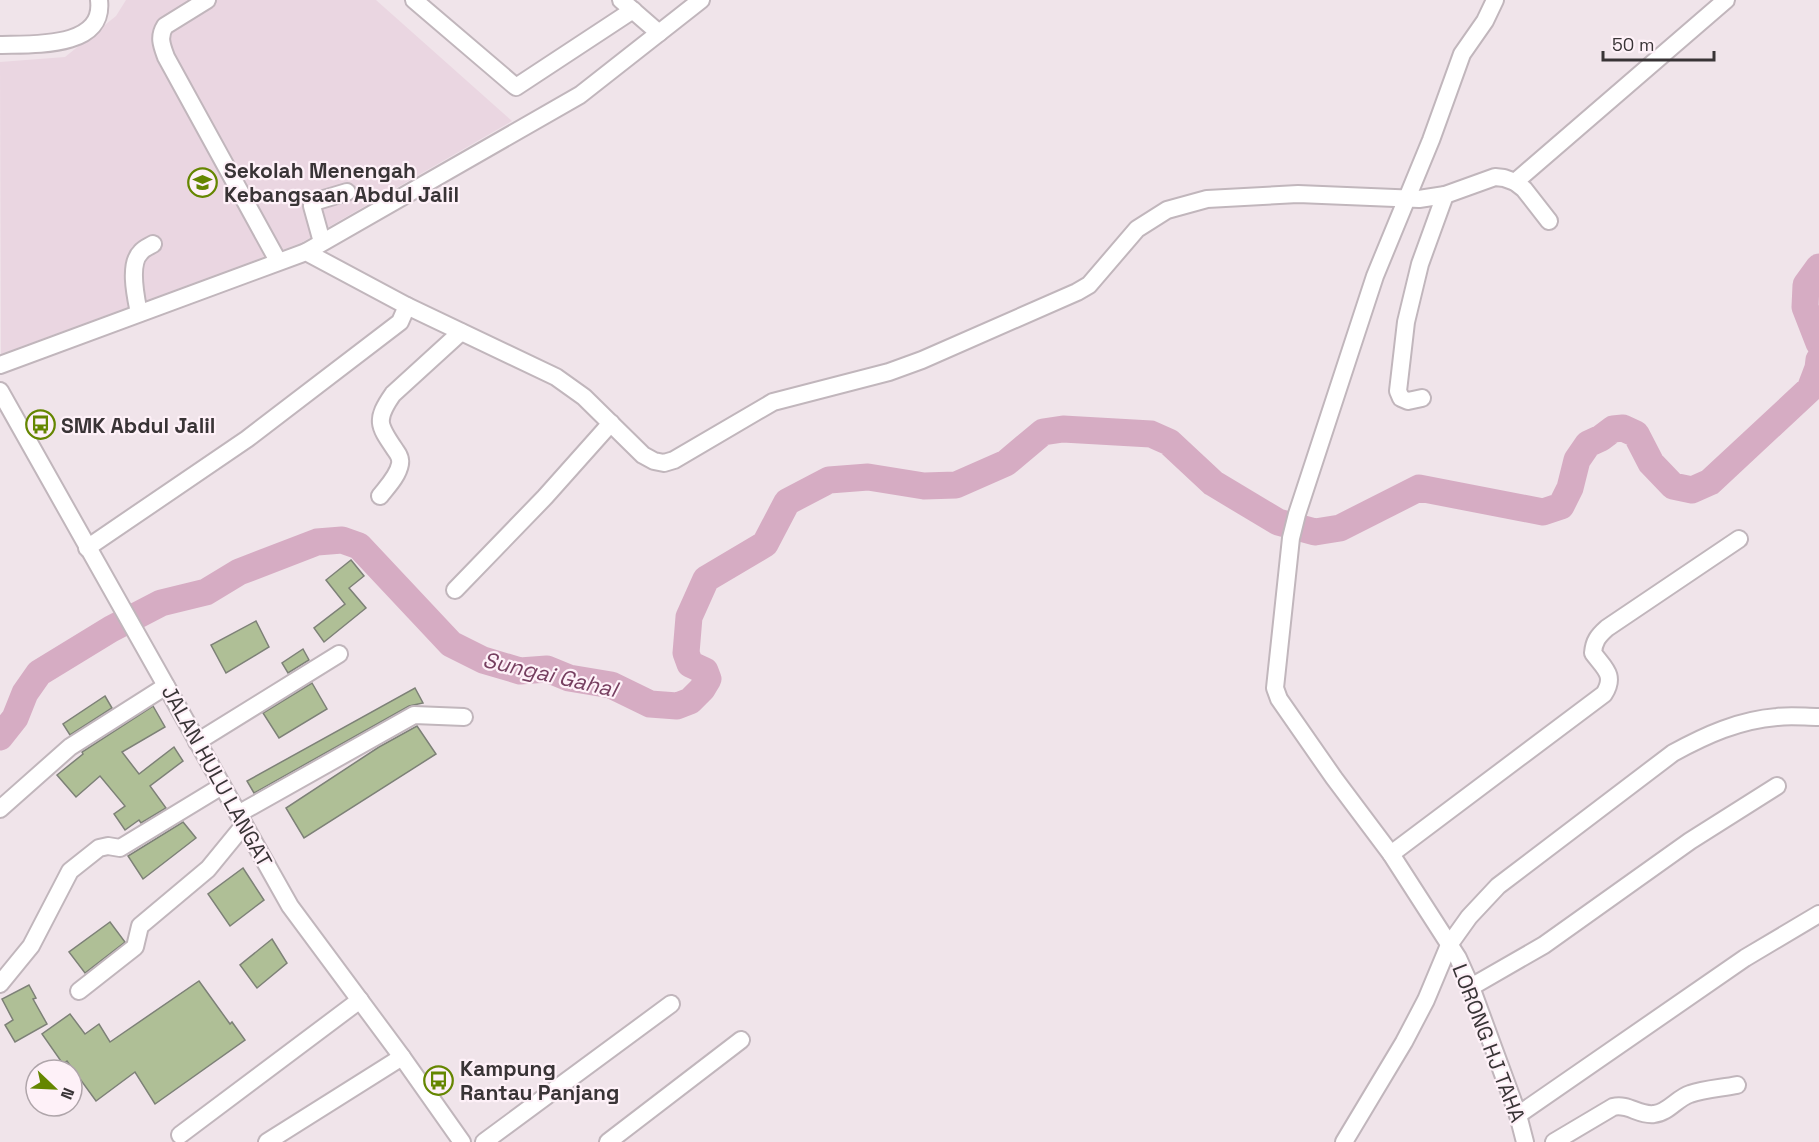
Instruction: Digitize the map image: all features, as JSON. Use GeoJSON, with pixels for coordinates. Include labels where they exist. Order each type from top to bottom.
{"type":"FeatureCollection","features":[{"type":"Feature","properties":{"kind":"street"},"geometry":{"type":"LineString","coordinates":[[0,45],[56,43],[75,38],[95,23],[100,14],[99,0]]}},
{"type":"Feature","properties":{"kind":"street"},"geometry":{"type":"LineString","coordinates":[[207,0],[165,26],[161,32],[161,43],[166,57],[278,261]]}},
{"type":"Feature","properties":{"kind":"street"},"geometry":{"type":"LineString","coordinates":[[414,0],[516,87],[627,5],[659,33]]}},
{"type":"Feature","properties":{"kind":"street"},"geometry":{"type":"LineString","coordinates":[[0,365],[306,252],[580,95],[701,0]]}},
{"type":"Feature","properties":{"kind":"street","name":"LORONG HJ TAHA"},"geometry":{"type":"LineString","coordinates":[[1495,0],[1485,21],[1462,54],[1431,140],[1376,276],[1298,514],[1291,538],[1276,660],[1275,688],[1279,699],[1334,778],[1391,854],[1458,958],[1518,1115],[1525,1142]]}},
{"type":"Feature","properties":{"kind":"street"},"geometry":{"type":"LineString","coordinates":[[1515,182],[1726,0]]}},
{"type":"Feature","properties":{"kind":"street"},"geometry":{"type":"LineString","coordinates":[[306,252],[407,306],[556,377],[584,397],[643,454],[654,461],[664,463],[674,460],[772,402],[889,372],[922,360],[1077,292],[1089,285],[1137,229],[1167,210],[1207,199],[1298,194],[1407,199],[1445,195],[1495,177],[1504,177],[1524,189],[1549,221]]}},
{"type":"Feature","properties":{"kind":"street"},"geometry":{"type":"LineString","coordinates":[[322,242],[312,206],[317,201],[347,192]]}},
{"type":"Feature","properties":{"kind":"street"},"geometry":{"type":"LineString","coordinates":[[1422,398],[1408,401],[1401,398],[1398,391],[1406,322],[1420,264],[1445,195]]}},
{"type":"Feature","properties":{"kind":"street"},"geometry":{"type":"LineString","coordinates":[[139,313],[134,285],[137,259],[140,252],[153,244]]}},
{"type":"Feature","properties":{"kind":"street"},"geometry":{"type":"LineString","coordinates":[[87,548],[247,439],[400,322],[407,306]]}},
{"type":"Feature","properties":{"kind":"street"},"geometry":{"type":"LineString","coordinates":[[380,496],[397,472],[400,463],[400,456],[381,430],[380,421],[385,406],[393,394],[461,332]]}},
{"type":"Feature","properties":{"kind":"street","name":"JALAN HULU LANGAT"},"geometry":{"type":"LineString","coordinates":[[0,391],[290,906],[462,1142]]}},
{"type":"Feature","properties":{"kind":"street"},"geometry":{"type":"LineString","coordinates":[[455,590],[545,497],[611,423]]}},
{"type":"Feature","properties":{"kind":"street"},"geometry":{"type":"LineString","coordinates":[[1391,854],[1604,694],[1610,680],[1609,674],[1593,653],[1598,636],[1739,539]]}},
{"type":"Feature","properties":{"kind":"street"},"geometry":{"type":"LineString","coordinates":[[198,742],[339,654]]}},
{"type":"Feature","properties":{"kind":"street"},"geometry":{"type":"LineString","coordinates":[[0,809],[70,747],[166,686]]}},
{"type":"Feature","properties":{"kind":"street"},"geometry":{"type":"LineString","coordinates":[[79,991],[135,947],[140,926],[208,869],[241,820],[414,715],[464,717]]}},
{"type":"Feature","properties":{"kind":"street"},"geometry":{"type":"LineString","coordinates":[[1344,1142],[1404,1042],[1426,1000],[1449,945],[1469,917],[1498,886],[1672,753],[1736,724],[1778,717],[1819,717]]}},
{"type":"Feature","properties":{"kind":"street"},"geometry":{"type":"LineString","coordinates":[[0,984],[31,946],[49,914],[64,879],[73,868],[99,849],[108,846],[120,848],[222,786]]}},
{"type":"Feature","properties":{"kind":"street"},"geometry":{"type":"LineString","coordinates":[[1471,987],[1544,945],[1690,842],[1777,786]]}},
{"type":"Feature","properties":{"kind":"street"},"geometry":{"type":"LineString","coordinates":[[1518,1115],[1745,958],[1819,914]]}},
{"type":"Feature","properties":{"kind":"street"},"geometry":{"type":"LineString","coordinates":[[180,1135],[360,1000]]}},
{"type":"Feature","properties":{"kind":"street"},"geometry":{"type":"LineString","coordinates":[[484,1142],[671,1004]]}},
{"type":"Feature","properties":{"kind":"street"},"geometry":{"type":"LineString","coordinates":[[608,1142],[741,1040]]}},
{"type":"Feature","properties":{"kind":"street"},"geometry":{"type":"LineString","coordinates":[[267,1142],[402,1057]]}},
{"type":"Feature","properties":{"kind":"street"},"geometry":{"type":"LineString","coordinates":[[1554,1142],[1613,1107],[1621,1105],[1641,1113],[1654,1114],[1666,1110],[1688,1094],[1737,1085]]}},
{"type":"Feature","properties":{"kind":"shaded area","name":"Sekolah Menengah Kebangsaan Abdul Jalil"},"geometry":{"type":"Polygon","coordinates":[[[126,0],[376,0],[512,121],[301,243],[1,354],[0,62],[65,57],[116,16],[126,0]]]}},
{"type":"Feature","properties":{"kind":"building"},"geometry":{"type":"Polygon","coordinates":[[[351,560],[364,576],[349,588],[366,608],[324,642],[314,628],[345,604],[326,580],[351,560]]]}},
{"type":"Feature","properties":{"kind":"building"},"geometry":{"type":"Polygon","coordinates":[[[256,621],[269,647],[226,673],[211,645],[256,621]]]}},
{"type":"Feature","properties":{"kind":"building"},"geometry":{"type":"Polygon","coordinates":[[[303,649],[309,660],[288,673],[282,663],[303,649]]]}},
{"type":"Feature","properties":{"kind":"building"},"geometry":{"type":"Polygon","coordinates":[[[312,683],[327,709],[279,738],[263,713],[312,683]]]}},
{"type":"Feature","properties":{"kind":"building"},"geometry":{"type":"Polygon","coordinates":[[[415,688],[423,703],[409,706],[254,793],[247,781],[415,688]]]}},
{"type":"Feature","properties":{"kind":"building"},"geometry":{"type":"Polygon","coordinates":[[[105,696],[112,708],[70,735],[63,724],[105,696]]]}},
{"type":"Feature","properties":{"kind":"building"},"geometry":{"type":"Polygon","coordinates":[[[153,706],[165,727],[122,752],[139,774],[174,747],[183,761],[150,786],[166,808],[141,823],[139,820],[125,830],[114,814],[125,806],[100,776],[76,797],[57,775],[83,754],[82,752],[153,706]]]}},
{"type":"Feature","properties":{"kind":"building"},"geometry":{"type":"Polygon","coordinates":[[[417,726],[436,754],[304,838],[286,808],[379,747],[417,726]]]}},
{"type":"Feature","properties":{"kind":"building"},"geometry":{"type":"Polygon","coordinates":[[[183,822],[196,838],[143,879],[128,856],[183,822]]]}},
{"type":"Feature","properties":{"kind":"building"},"geometry":{"type":"Polygon","coordinates":[[[243,868],[264,900],[230,926],[208,894],[243,868]]]}},
{"type":"Feature","properties":{"kind":"building"},"geometry":{"type":"Polygon","coordinates":[[[110,922],[125,942],[85,973],[69,952],[110,922]]]}},
{"type":"Feature","properties":{"kind":"building"},"geometry":{"type":"Polygon","coordinates":[[[272,939],[287,963],[257,988],[240,965],[272,939]]]}},
{"type":"Feature","properties":{"kind":"building"},"geometry":{"type":"Polygon","coordinates":[[[199,981],[230,1024],[232,1022],[245,1040],[155,1104],[135,1072],[96,1101],[84,1084],[84,1058],[59,1058],[42,1034],[70,1014],[85,1034],[99,1024],[110,1042],[199,981]]]}},
{"type":"Feature","properties":{"kind":"building"},"geometry":{"type":"Polygon","coordinates":[[[29,985],[36,998],[33,999],[47,1024],[15,1042],[5,1025],[13,1020],[2,999],[29,985]]]}},
{"type":"Feature","properties":{"kind":"waterway","name":"Sungai Gahal"},"geometry":{"type":"LineString","coordinates":[[1819,267],[1806,285],[1805,307],[1819,343]]}},
{"type":"Feature","properties":{"kind":"waterway","name":"Sungai Gahal"},"geometry":{"type":"LineString","coordinates":[[0,737],[15,718],[25,693],[39,673],[111,629],[161,603],[206,592],[239,572],[317,542],[342,540],[359,546],[451,644],[483,660],[520,671],[547,669],[569,678],[611,685],[650,704],[677,706],[690,701],[708,679],[705,671],[690,664],[686,653],[689,617],[706,579],[765,544],[787,502],[829,480],[868,477],[924,486],[956,485],[1006,463],[1043,432],[1063,429],[1151,434],[1169,442],[1213,483],[1278,522],[1315,532],[1340,528],[1419,488],[1543,512],[1561,506],[1570,488],[1577,460],[1588,444],[1613,429],[1623,428],[1636,434],[1651,463],[1673,486],[1692,490],[1710,482],[1810,389],[1819,360]]}},
{"type":"Feature","properties":{"kind":"place","name":"Sekolah Menengah Kebangsaan Abdul Jalil"},"geometry":{"type":"Point","coordinates":[203,182]}},
{"type":"Feature","properties":{"kind":"place","name":"SMK Abdul Jalil"},"geometry":{"type":"Point","coordinates":[40,425]}},
{"type":"Feature","properties":{"kind":"place","name":"Kampung Rantau Panjang"},"geometry":{"type":"Point","coordinates":[439,1080]}}]}
